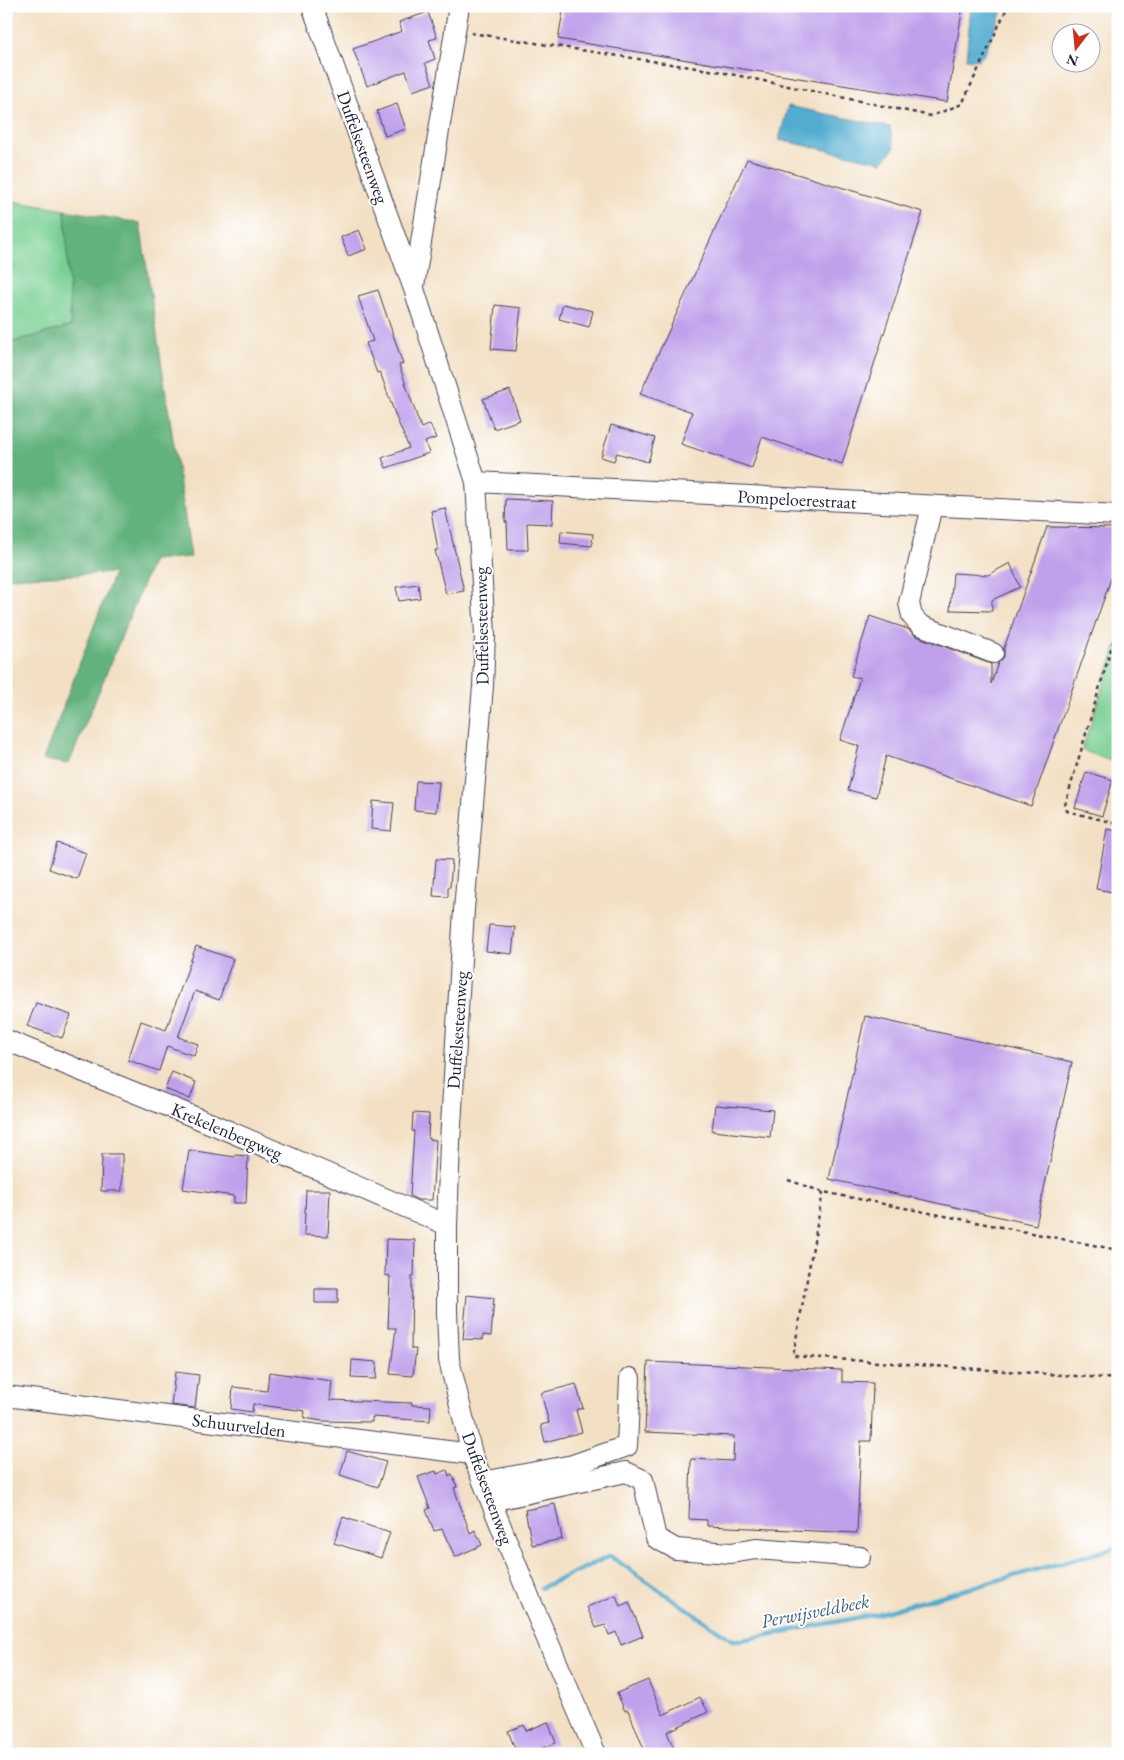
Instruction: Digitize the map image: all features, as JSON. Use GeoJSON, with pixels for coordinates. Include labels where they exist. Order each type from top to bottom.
{"type":"FeatureCollection","features":[{"type":"Feature","properties":{"kind":"street","name":"Duffelsesteenweg"},"geometry":{"type":"LineString","coordinates":[[312,6],[414,289],[476,482],[485,635],[483,686],[464,919],[450,1142],[446,1312],[449,1360],[472,1454],[530,1599],[596,1754]]}},
{"type":"Feature","properties":{"kind":"street","name":"Duffelsesteenweg"},"geometry":{"type":"LineString","coordinates":[[414,289],[459,6]]}},
{"type":"Feature","properties":{"kind":"street","name":"Pompeloerestraat"},"geometry":{"type":"LineString","coordinates":[[476,482],[1118,515]]}},
{"type":"Feature","properties":{"kind":"street"},"geometry":{"type":"LineString","coordinates":[[932,506],[909,603],[912,616],[920,625],[993,653]]}},
{"type":"Feature","properties":{"kind":"street","name":"Krekelenbergweg"},"geometry":{"type":"LineString","coordinates":[[6,1040],[219,1127],[447,1225]]}},
{"type":"Feature","properties":{"kind":"street"},"geometry":{"type":"LineString","coordinates":[[483,1482],[573,1465],[627,1446],[630,1378]]}},
{"type":"Feature","properties":{"kind":"street","name":"Schuurvelden"},"geometry":{"type":"LineString","coordinates":[[6,1396],[472,1454]]}},
{"type":"Feature","properties":{"kind":"street"},"geometry":{"type":"LineString","coordinates":[[491,1501],[626,1472],[643,1480],[656,1538],[676,1548],[731,1553],[756,1548],[860,1557]]}},
{"type":"Feature","properties":{"kind":"path"},"geometry":{"type":"LineString","coordinates":[[455,31],[716,71],[931,116],[962,104],[1008,6]]}},
{"type":"Feature","properties":{"kind":"path"},"geometry":{"type":"LineString","coordinates":[[1118,625],[1065,805],[1067,811],[1118,824]]}},
{"type":"Feature","properties":{"kind":"path"},"geometry":{"type":"LineString","coordinates":[[788,1180],[823,1192],[1118,1250]]}},
{"type":"Feature","properties":{"kind":"path"},"geometry":{"type":"LineString","coordinates":[[823,1192],[793,1356],[1118,1379]]}},
{"type":"Feature","properties":{"kind":"green space"},"geometry":{"type":"Polygon","coordinates":[[[6,200],[65,210],[71,326],[6,344],[6,200]]]}},
{"type":"Feature","properties":{"kind":"green space"},"geometry":{"type":"Polygon","coordinates":[[[65,210],[140,223],[191,557],[153,560],[69,764],[43,760],[114,573],[6,578],[6,344],[71,326],[65,210]]]}},
{"type":"Feature","properties":{"kind":"green space"},"geometry":{"type":"Polygon","coordinates":[[[1118,641],[1118,764],[1082,750],[1118,641]]]}},
{"type":"Feature","properties":{"kind":"water"},"geometry":{"type":"Polygon","coordinates":[[[971,6],[1004,6],[984,54],[979,60],[966,59],[971,6]]]}},
{"type":"Feature","properties":{"kind":"water"},"geometry":{"type":"Polygon","coordinates":[[[788,106],[890,127],[894,148],[883,162],[779,140],[788,106]]]}},
{"type":"Feature","properties":{"kind":"building"},"geometry":{"type":"Polygon","coordinates":[[[564,6],[963,6],[947,102],[558,39],[564,6]]]}},
{"type":"Feature","properties":{"kind":"building"},"geometry":{"type":"Polygon","coordinates":[[[428,12],[437,38],[429,40],[435,59],[425,63],[433,84],[413,91],[406,71],[367,86],[353,49],[402,31],[399,22],[428,12]]]}},
{"type":"Feature","properties":{"kind":"building"},"geometry":{"type":"Polygon","coordinates":[[[397,104],[406,129],[385,136],[377,111],[397,104]]]}},
{"type":"Feature","properties":{"kind":"building"},"geometry":{"type":"Polygon","coordinates":[[[747,159],[923,212],[842,464],[762,437],[752,468],[681,444],[692,412],[640,394],[747,159]]]}},
{"type":"Feature","properties":{"kind":"building"},"geometry":{"type":"Polygon","coordinates":[[[359,230],[367,249],[348,256],[341,237],[359,230]]]}},
{"type":"Feature","properties":{"kind":"building"},"geometry":{"type":"Polygon","coordinates":[[[378,290],[403,364],[399,365],[421,428],[430,424],[436,438],[425,442],[429,453],[386,468],[382,458],[409,448],[380,372],[377,373],[366,343],[373,341],[358,296],[378,290]]]}},
{"type":"Feature","properties":{"kind":"building"},"geometry":{"type":"Polygon","coordinates":[[[563,304],[593,311],[589,327],[559,319],[563,304]]]}},
{"type":"Feature","properties":{"kind":"building"},"geometry":{"type":"Polygon","coordinates":[[[495,305],[521,308],[516,351],[491,349],[495,305]]]}},
{"type":"Feature","properties":{"kind":"building"},"geometry":{"type":"Polygon","coordinates":[[[510,390],[520,420],[494,429],[483,399],[510,390]]]}},
{"type":"Feature","properties":{"kind":"building"},"geometry":{"type":"Polygon","coordinates":[[[611,425],[655,438],[648,462],[617,453],[614,461],[601,457],[611,425]]]}},
{"type":"Feature","properties":{"kind":"building"},"geometry":{"type":"Polygon","coordinates":[[[506,499],[553,501],[552,524],[527,523],[528,550],[508,550],[507,522],[505,522],[506,499]]]}},
{"type":"Feature","properties":{"kind":"building"},"geometry":{"type":"Polygon","coordinates":[[[445,508],[464,591],[446,594],[435,550],[438,550],[431,511],[445,508]]]}},
{"type":"Feature","properties":{"kind":"building"},"geometry":{"type":"Polygon","coordinates":[[[1047,527],[1118,528],[1118,559],[1031,806],[886,756],[876,797],[848,790],[859,746],[840,740],[860,678],[851,676],[870,616],[908,629],[916,636],[991,664],[991,684],[998,663],[1004,657],[1004,648],[1047,527]]]}},
{"type":"Feature","properties":{"kind":"building"},"geometry":{"type":"Polygon","coordinates":[[[561,531],[593,534],[592,546],[560,543],[561,531]]]}},
{"type":"Feature","properties":{"kind":"building"},"geometry":{"type":"Polygon","coordinates":[[[1010,563],[1020,587],[992,600],[992,611],[950,610],[953,573],[988,575],[1010,563]]]}},
{"type":"Feature","properties":{"kind":"building"},"geometry":{"type":"Polygon","coordinates":[[[418,584],[420,598],[399,601],[396,587],[418,584]]]}},
{"type":"Feature","properties":{"kind":"building"},"geometry":{"type":"Polygon","coordinates":[[[1086,772],[1113,780],[1102,816],[1075,808],[1086,772]]]}},
{"type":"Feature","properties":{"kind":"building"},"geometry":{"type":"Polygon","coordinates":[[[416,781],[439,782],[436,812],[414,810],[416,781]]]}},
{"type":"Feature","properties":{"kind":"building"},"geometry":{"type":"Polygon","coordinates":[[[373,801],[394,803],[391,831],[371,829],[373,801]]]}},
{"type":"Feature","properties":{"kind":"building"},"geometry":{"type":"Polygon","coordinates":[[[1107,829],[1118,831],[1118,893],[1096,889],[1107,829]]]}},
{"type":"Feature","properties":{"kind":"building"},"geometry":{"type":"Polygon","coordinates":[[[57,843],[86,853],[77,879],[49,869],[57,843]]]}},
{"type":"Feature","properties":{"kind":"building"},"geometry":{"type":"Polygon","coordinates":[[[436,859],[452,860],[448,897],[433,896],[436,859]]]}},
{"type":"Feature","properties":{"kind":"building"},"geometry":{"type":"Polygon","coordinates":[[[489,925],[515,927],[512,954],[486,951],[489,925]]]}},
{"type":"Feature","properties":{"kind":"building"},"geometry":{"type":"Polygon","coordinates":[[[196,946],[233,959],[219,1000],[195,991],[178,1037],[198,1044],[194,1056],[167,1046],[159,1071],[128,1060],[141,1021],[166,1030],[196,946]]]}},
{"type":"Feature","properties":{"kind":"building"},"geometry":{"type":"Polygon","coordinates":[[[36,1003],[71,1015],[62,1038],[27,1026],[36,1003]]]}},
{"type":"Feature","properties":{"kind":"building"},"geometry":{"type":"Polygon","coordinates":[[[865,1016],[1072,1062],[1036,1225],[829,1179],[865,1016]]]}},
{"type":"Feature","properties":{"kind":"building"},"geometry":{"type":"Polygon","coordinates":[[[172,1072],[196,1082],[190,1099],[165,1089],[172,1072]]]}},
{"type":"Feature","properties":{"kind":"building"},"geometry":{"type":"Polygon","coordinates":[[[715,1105],[773,1110],[770,1137],[712,1131],[715,1105]]]}},
{"type":"Feature","properties":{"kind":"building"},"geometry":{"type":"Polygon","coordinates":[[[413,1113],[429,1114],[428,1139],[436,1140],[432,1200],[418,1200],[410,1196],[414,1131],[412,1131],[413,1113]]]}},
{"type":"Feature","properties":{"kind":"building"},"geometry":{"type":"Polygon","coordinates":[[[189,1150],[235,1157],[235,1155],[248,1156],[246,1203],[234,1203],[234,1196],[183,1189],[189,1150]]]}},
{"type":"Feature","properties":{"kind":"building"},"geometry":{"type":"Polygon","coordinates":[[[102,1154],[122,1154],[122,1191],[101,1191],[102,1154]]]}},
{"type":"Feature","properties":{"kind":"building"},"geometry":{"type":"Polygon","coordinates":[[[306,1190],[330,1190],[328,1236],[304,1235],[306,1190]]]}},
{"type":"Feature","properties":{"kind":"building"},"geometry":{"type":"Polygon","coordinates":[[[386,1239],[415,1240],[414,1276],[412,1276],[411,1349],[416,1349],[413,1376],[390,1374],[396,1328],[388,1328],[390,1276],[385,1275],[386,1239]]]}},
{"type":"Feature","properties":{"kind":"building"},"geometry":{"type":"Polygon","coordinates":[[[315,1289],[338,1289],[338,1303],[315,1303],[315,1289]]]}},
{"type":"Feature","properties":{"kind":"building"},"geometry":{"type":"Polygon","coordinates":[[[467,1295],[494,1298],[491,1336],[483,1335],[483,1340],[463,1339],[467,1295]]]}},
{"type":"Feature","properties":{"kind":"building"},"geometry":{"type":"Polygon","coordinates":[[[352,1360],[377,1362],[376,1379],[351,1378],[352,1360]]]}},
{"type":"Feature","properties":{"kind":"building"},"geometry":{"type":"Polygon","coordinates":[[[648,1362],[842,1370],[842,1382],[873,1383],[871,1441],[861,1441],[857,1533],[707,1526],[707,1520],[689,1519],[691,1459],[733,1461],[734,1436],[645,1432],[648,1362]]]}},
{"type":"Feature","properties":{"kind":"building"},"geometry":{"type":"Polygon","coordinates":[[[175,1372],[199,1375],[195,1408],[171,1405],[175,1372]]]}},
{"type":"Feature","properties":{"kind":"building"},"geometry":{"type":"Polygon","coordinates":[[[269,1372],[332,1381],[330,1400],[412,1403],[412,1405],[431,1406],[430,1421],[372,1417],[372,1422],[322,1421],[304,1418],[305,1411],[253,1404],[252,1412],[231,1409],[233,1387],[267,1391],[269,1372]]]}},
{"type":"Feature","properties":{"kind":"building"},"geometry":{"type":"Polygon","coordinates":[[[576,1384],[583,1408],[576,1410],[582,1432],[545,1442],[541,1425],[549,1423],[541,1393],[576,1384]]]}},
{"type":"Feature","properties":{"kind":"building"},"geometry":{"type":"Polygon","coordinates":[[[347,1451],[386,1462],[378,1487],[340,1475],[347,1451]]]}},
{"type":"Feature","properties":{"kind":"building"},"geometry":{"type":"Polygon","coordinates":[[[447,1470],[449,1476],[452,1474],[457,1487],[454,1488],[470,1533],[475,1530],[482,1545],[455,1557],[442,1529],[434,1531],[426,1510],[430,1508],[418,1477],[436,1471],[437,1474],[447,1470]]]}},
{"type":"Feature","properties":{"kind":"building"},"geometry":{"type":"Polygon","coordinates":[[[555,1504],[562,1539],[532,1545],[525,1510],[555,1504]]]}},
{"type":"Feature","properties":{"kind":"building"},"geometry":{"type":"Polygon","coordinates":[[[343,1517],[390,1533],[381,1558],[334,1543],[343,1517]]]}},
{"type":"Feature","properties":{"kind":"building"},"geometry":{"type":"Polygon","coordinates":[[[616,1595],[620,1606],[629,1602],[643,1636],[621,1645],[616,1632],[609,1635],[605,1625],[596,1628],[587,1607],[616,1595]]]}},
{"type":"Feature","properties":{"kind":"building"},"geometry":{"type":"Polygon","coordinates":[[[648,1680],[663,1715],[700,1697],[708,1712],[667,1732],[676,1754],[646,1754],[628,1710],[625,1711],[617,1693],[648,1680]]]}},
{"type":"Feature","properties":{"kind":"building"},"geometry":{"type":"Polygon","coordinates":[[[548,1722],[556,1743],[527,1754],[517,1754],[508,1731],[524,1725],[526,1731],[548,1722]]]}},
{"type":"Feature","properties":{"kind":"waterway","name":"Perwijsveldbeek"},"geometry":{"type":"LineString","coordinates":[[541,1588],[610,1556],[732,1640],[741,1640],[877,1614],[1118,1547]]}}]}
